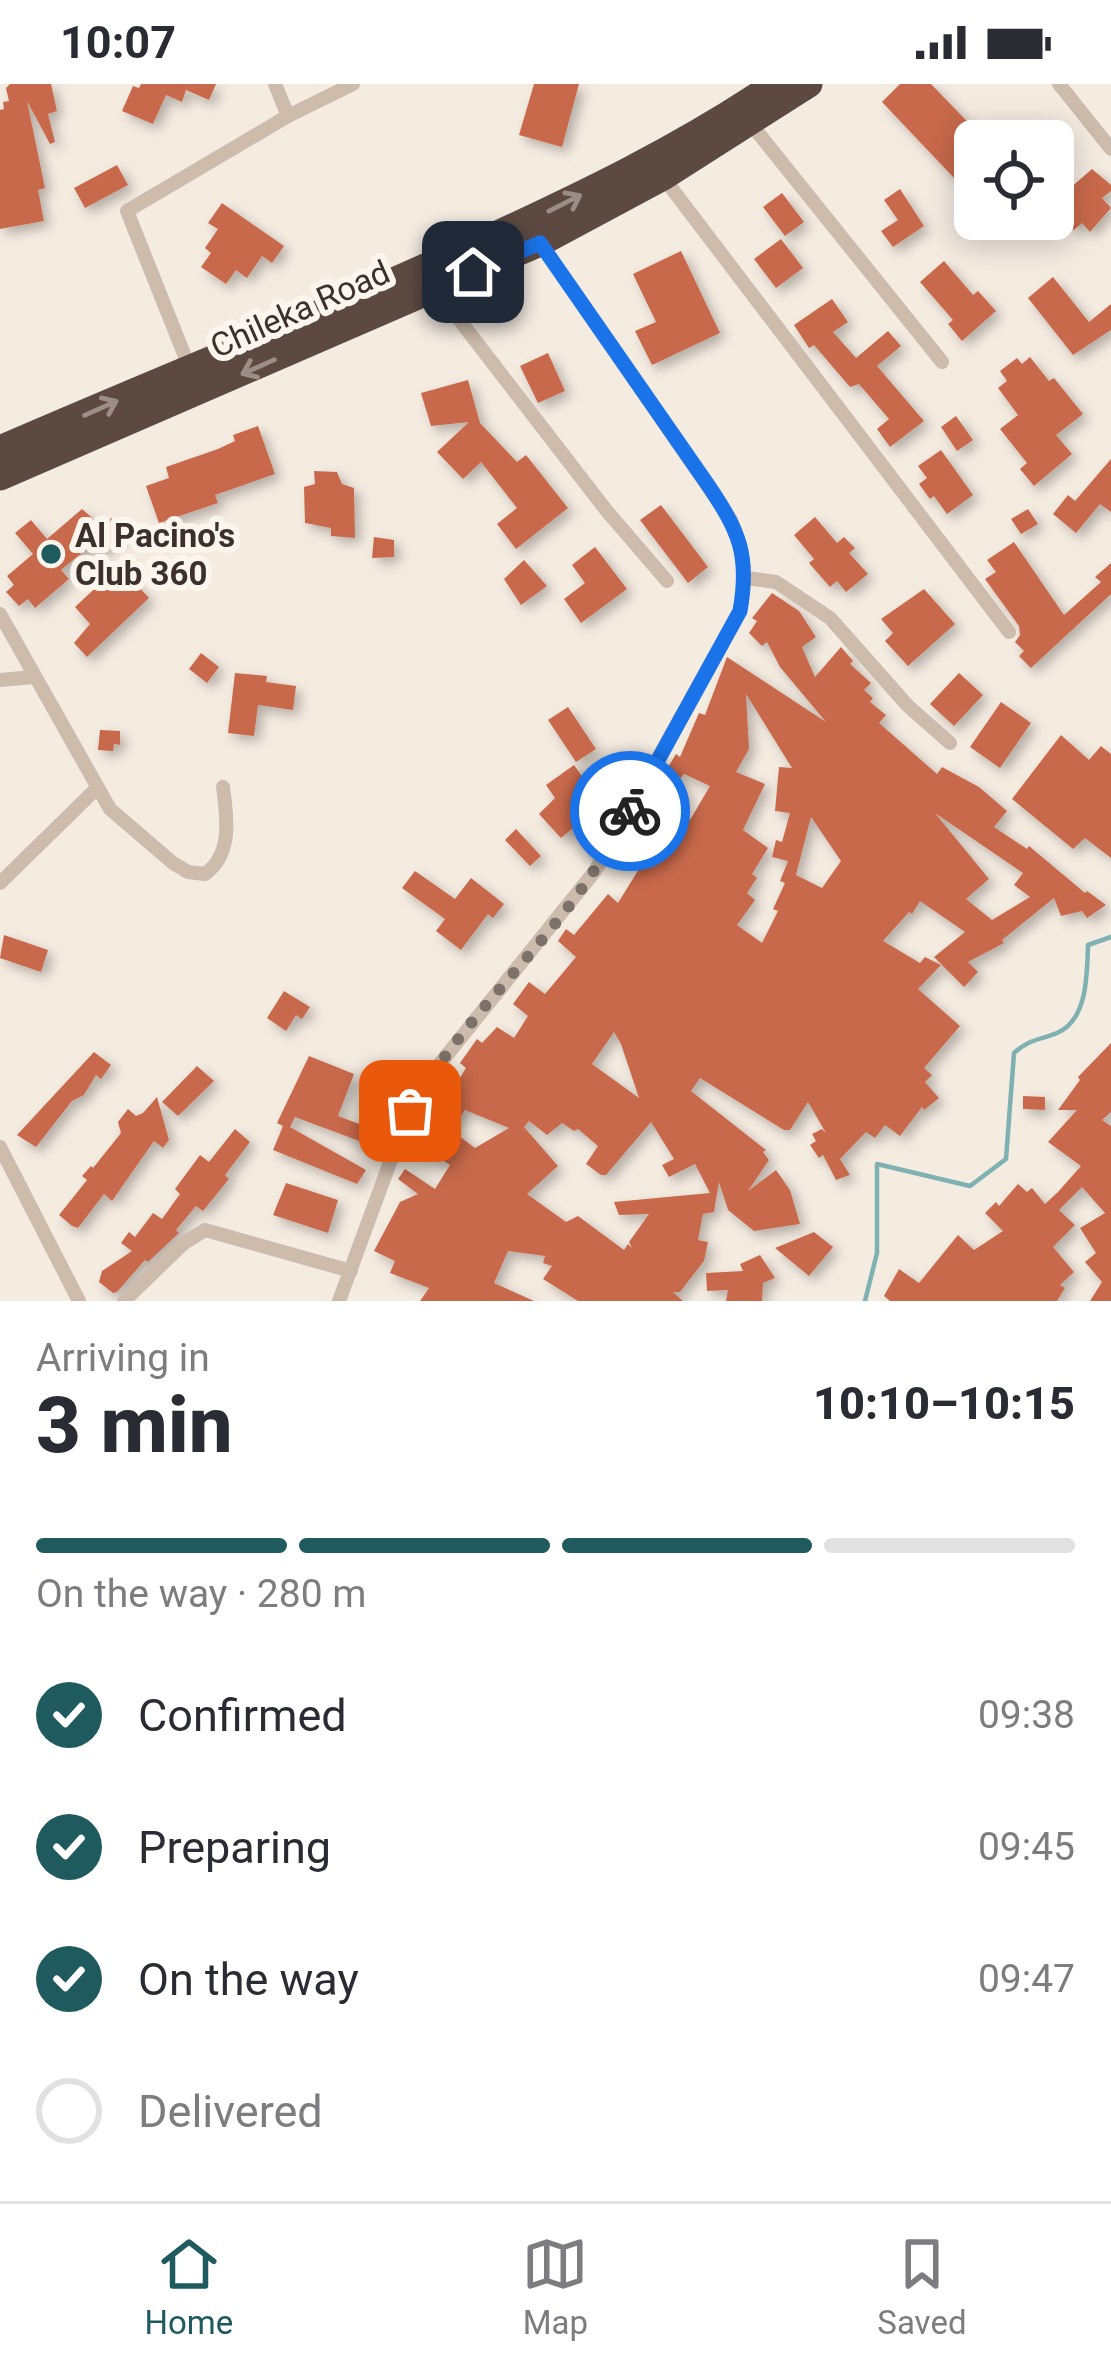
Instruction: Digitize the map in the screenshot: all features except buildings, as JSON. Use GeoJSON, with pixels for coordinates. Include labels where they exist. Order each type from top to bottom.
{"type":"FeatureCollection","features":[{"type":"Feature","properties":{"kind":"highway","name":"Chileka Road"},"geometry":{"type":"LineString","coordinates":[[4,442],[328,313],[529,221],[650,161],[775,84]]}},
{"type":"Feature","properties":{"kind":"highway","name":"Chileka Road"},"geometry":{"type":"LineString","coordinates":[[0,476],[540,243],[663,177],[809,84]]}},
{"type":"Feature","properties":{"kind":"street"},"geometry":{"type":"LineString","coordinates":[[275,84],[288,116]]}},
{"type":"Feature","properties":{"kind":"street"},"geometry":{"type":"LineString","coordinates":[[190,369],[128,211],[288,116],[353,84]]}},
{"type":"Feature","properties":{"kind":"street"},"geometry":{"type":"LineString","coordinates":[[1059,84],[1111,149]]}},
{"type":"Feature","properties":{"kind":"street"},"geometry":{"type":"LineString","coordinates":[[751,124],[942,362]]}},
{"type":"Feature","properties":{"kind":"street"},"geometry":{"type":"LineString","coordinates":[[663,177],[1009,632]]}},
{"type":"Feature","properties":{"kind":"street"},"geometry":{"type":"LineString","coordinates":[[339,1301],[418,1096],[441,1058],[595,871],[740,611],[746,578],[743,548],[731,520],[540,243]]}},
{"type":"Feature","properties":{"kind":"street"},"geometry":{"type":"LineString","coordinates":[[439,286],[454,313],[606,510],[667,581]]}},
{"type":"Feature","properties":{"kind":"street"},"geometry":{"type":"LineString","coordinates":[[746,578],[776,582],[830,618],[908,706],[950,743]]}},
{"type":"Feature","properties":{"kind":"street"},"geometry":{"type":"LineString","coordinates":[[0,614],[110,809],[188,872],[205,874],[224,848],[223,787]]}},
{"type":"Feature","properties":{"kind":"street"},"geometry":{"type":"LineString","coordinates":[[0,680],[34,676]]}},
{"type":"Feature","properties":{"kind":"street"},"geometry":{"type":"LineString","coordinates":[[0,883],[97,788]]}},
{"type":"Feature","properties":{"kind":"street"},"geometry":{"type":"LineString","coordinates":[[0,1147],[79,1301]]}},
{"type":"Feature","properties":{"kind":"street"},"geometry":{"type":"LineString","coordinates":[[124,1301],[205,1230],[351,1271]]}},
{"type":"Feature","properties":{"kind":"waterway"},"geometry":{"type":"LineString","coordinates":[[865,1301],[877,1253],[877,1164],[970,1186],[1006,1159],[1014,1053],[1057,1033],[1075,1018],[1084,995],[1088,945],[1111,937]]}},
{"type":"Feature","properties":{"kind":"way so far"},"geometry":{"type":"LineString","coordinates":[[410,1111],[441,1058],[595,871],[630,811]]}},
{"type":"Feature","properties":{"kind":"place","name":"Al Pacino's Club 360"},"geometry":{"type":"Point","coordinates":[51,554]}},
{"type":"Feature","properties":{"kind":"route"},"geometry":{"type":"LineString","coordinates":[[473,272],[540,243],[708,485],[743,548],[746,578],[740,611],[630,811]]}}]}
